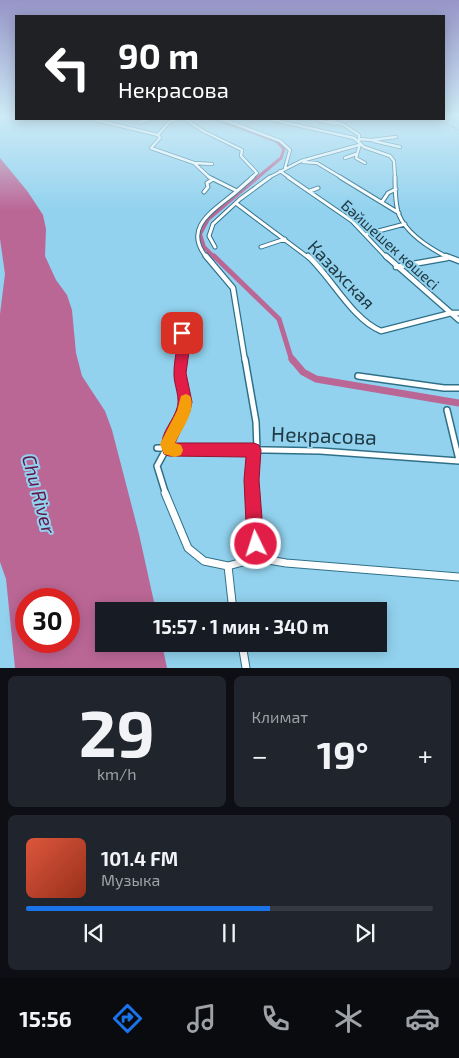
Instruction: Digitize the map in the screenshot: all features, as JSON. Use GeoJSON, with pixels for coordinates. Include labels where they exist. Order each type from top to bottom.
{"type":"FeatureCollection","features":[{"type":"Feature","properties":{"kind":"street"},"geometry":{"type":"LineString","coordinates":[[152,147],[194,163],[212,164]]}},
{"type":"Feature","properties":{"kind":"street"},"geometry":{"type":"LineString","coordinates":[[238,147],[242,150],[241,156],[257,173],[202,221],[196,236],[202,251],[228,279],[233,288],[256,422],[252,480],[257,558]]}},
{"type":"Feature","properties":{"kind":"street"},"geometry":{"type":"LineString","coordinates":[[285,168],[290,150],[287,147]]}},
{"type":"Feature","properties":{"kind":"street"},"geometry":{"type":"LineString","coordinates":[[215,247],[209,236],[211,227],[237,204],[285,168],[343,147]]}},
{"type":"Feature","properties":{"kind":"street"},"geometry":{"type":"LineString","coordinates":[[358,147],[356,158],[365,163]]}},
{"type":"Feature","properties":{"kind":"street"},"geometry":{"type":"LineString","coordinates":[[371,147],[390,156],[394,161],[399,213],[405,224],[447,258],[459,261]]}},
{"type":"Feature","properties":{"kind":"street"},"geometry":{"type":"LineString","coordinates":[[345,158],[356,154]]}},
{"type":"Feature","properties":{"kind":"street"},"geometry":{"type":"LineString","coordinates":[[299,162],[317,163],[399,213]]}},
{"type":"Feature","properties":{"kind":"street"},"geometry":{"type":"LineString","coordinates":[[194,163],[198,170],[230,189],[237,191]]}},
{"type":"Feature","properties":{"kind":"street","name":"Бәйшешек көшесі"},"geometry":{"type":"LineString","coordinates":[[280,171],[352,221],[396,267],[459,320]]}},
{"type":"Feature","properties":{"kind":"street"},"geometry":{"type":"LineString","coordinates":[[204,192],[208,187],[207,183],[213,179]]}},
{"type":"Feature","properties":{"kind":"street"},"geometry":{"type":"LineString","coordinates":[[310,191],[318,188]]}},
{"type":"Feature","properties":{"kind":"street"},"geometry":{"type":"LineString","coordinates":[[382,202],[388,193],[396,189]]}},
{"type":"Feature","properties":{"kind":"street","name":"Казахская"},"geometry":{"type":"LineString","coordinates":[[237,204],[319,267],[353,308],[376,330],[382,332],[451,313]]}},
{"type":"Feature","properties":{"kind":"street"},"geometry":{"type":"LineString","coordinates":[[366,234],[405,224]]}},
{"type":"Feature","properties":{"kind":"street"},"geometry":{"type":"LineString","coordinates":[[261,247],[285,239]]}},
{"type":"Feature","properties":{"kind":"street"},"geometry":{"type":"LineString","coordinates":[[396,267],[447,258]]}},
{"type":"Feature","properties":{"kind":"street"},"geometry":{"type":"LineString","coordinates":[[451,313],[459,314]]}},
{"type":"Feature","properties":{"kind":"street"},"geometry":{"type":"LineString","coordinates":[[182,333],[184,350],[180,373],[186,402],[184,411],[169,438],[169,449],[164,453],[157,466],[169,505],[188,548],[194,555],[204,561],[224,565],[257,558],[306,565],[459,577]]}},
{"type":"Feature","properties":{"kind":"street"},"geometry":{"type":"LineString","coordinates":[[358,376],[444,388],[459,388]]}},
{"type":"Feature","properties":{"kind":"street"},"geometry":{"type":"LineString","coordinates":[[447,410],[459,461]]}},
{"type":"Feature","properties":{"kind":"street","name":"Некрасова"},"geometry":{"type":"LineString","coordinates":[[157,448],[330,452],[459,461]]}},
{"type":"Feature","properties":{"kind":"street"},"geometry":{"type":"LineString","coordinates":[[224,565],[232,602]]}},
{"type":"Feature","properties":{"kind":"street"},"geometry":{"type":"LineString","coordinates":[[243,652],[246,668]]}},
{"type":"Feature","properties":{"kind":"water","name":"Chu River"},"geometry":{"type":"Polygon","coordinates":[[[0,158],[28,192],[43,215],[46,229],[45,256],[56,280],[67,295],[72,310],[76,353],[82,376],[105,411],[112,430],[139,534],[154,602],[95,602],[95,652],[164,652],[167,668],[15,668],[6,579],[0,562],[0,314],[5,274],[0,239],[0,158]]]}},
{"type":"Feature","properties":{"kind":"waterway"},"geometry":{"type":"LineString","coordinates":[[257,178],[281,158],[284,149],[282,147]]}},
{"type":"Feature","properties":{"kind":"waterway"},"geometry":{"type":"LineString","coordinates":[[215,258],[204,247],[200,234],[208,219],[258,177]]}},
{"type":"Feature","properties":{"kind":"waterway"},"geometry":{"type":"LineString","coordinates":[[214,256],[279,319],[292,361]]}},
{"type":"Feature","properties":{"kind":"waterway"},"geometry":{"type":"LineString","coordinates":[[292,359],[303,372],[316,379],[459,403]]}},
{"type":"Feature","properties":{"kind":"slow traffic"},"geometry":{"type":"LineString","coordinates":[[175,450],[169,449],[169,438],[184,411],[186,400]]}},
{"type":"Feature","properties":{"kind":"route"},"geometry":{"type":"LineString","coordinates":[[182,333],[184,355],[180,366],[180,373],[186,402],[184,411],[169,438],[169,449],[254,450],[252,480],[256,544]]}}]}
